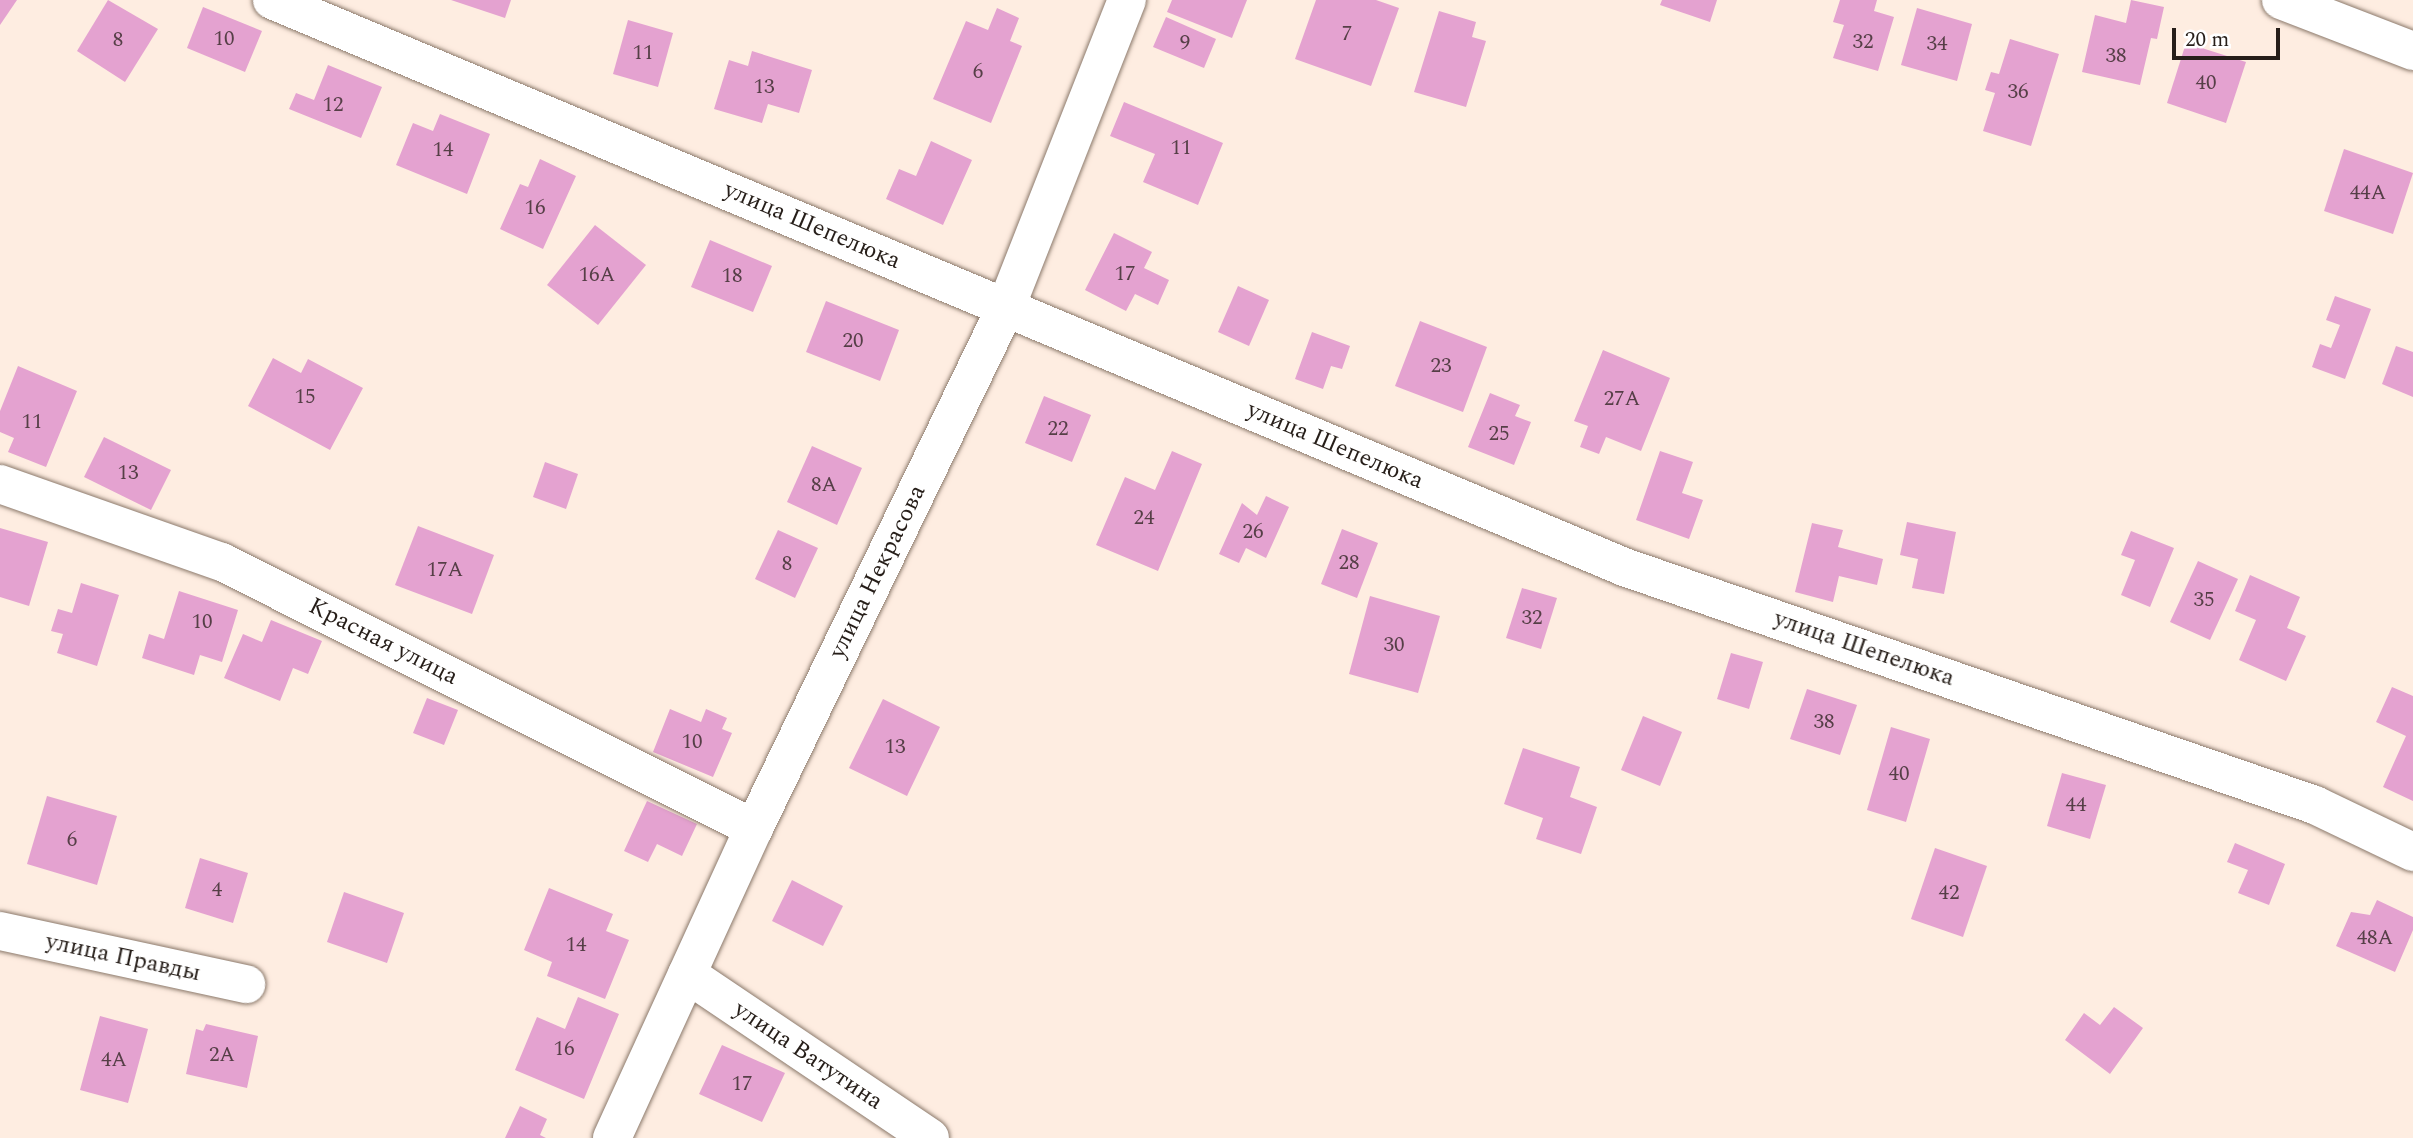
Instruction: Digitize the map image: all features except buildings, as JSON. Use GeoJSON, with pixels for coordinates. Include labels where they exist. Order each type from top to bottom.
{"type":"FeatureCollection","features":[{"type":"Feature","properties":{"kind":"street","name":"улица Шепелюка"},"geometry":{"type":"LineString","coordinates":[[272,0],[1625,567],[2315,804],[2413,852]]}},
{"type":"Feature","properties":{"kind":"street","name":"улица Некрасова"},"geometry":{"type":"LineString","coordinates":[[612,1138],[754,828],[1006,307],[1127,0]]}},
{"type":"Feature","properties":{"kind":"street"},"geometry":{"type":"LineString","coordinates":[[2281,0],[2413,51]]}},
{"type":"Feature","properties":{"kind":"street","name":"Красная улица"},"geometry":{"type":"LineString","coordinates":[[0,484],[222,562],[754,828]]}},
{"type":"Feature","properties":{"kind":"street","name":"улица Правды"},"geometry":{"type":"LineString","coordinates":[[0,931],[246,984]]}},
{"type":"Feature","properties":{"kind":"street","name":"улица Ватутина"},"geometry":{"type":"LineString","coordinates":[[687,974],[930,1138]]}}]}
